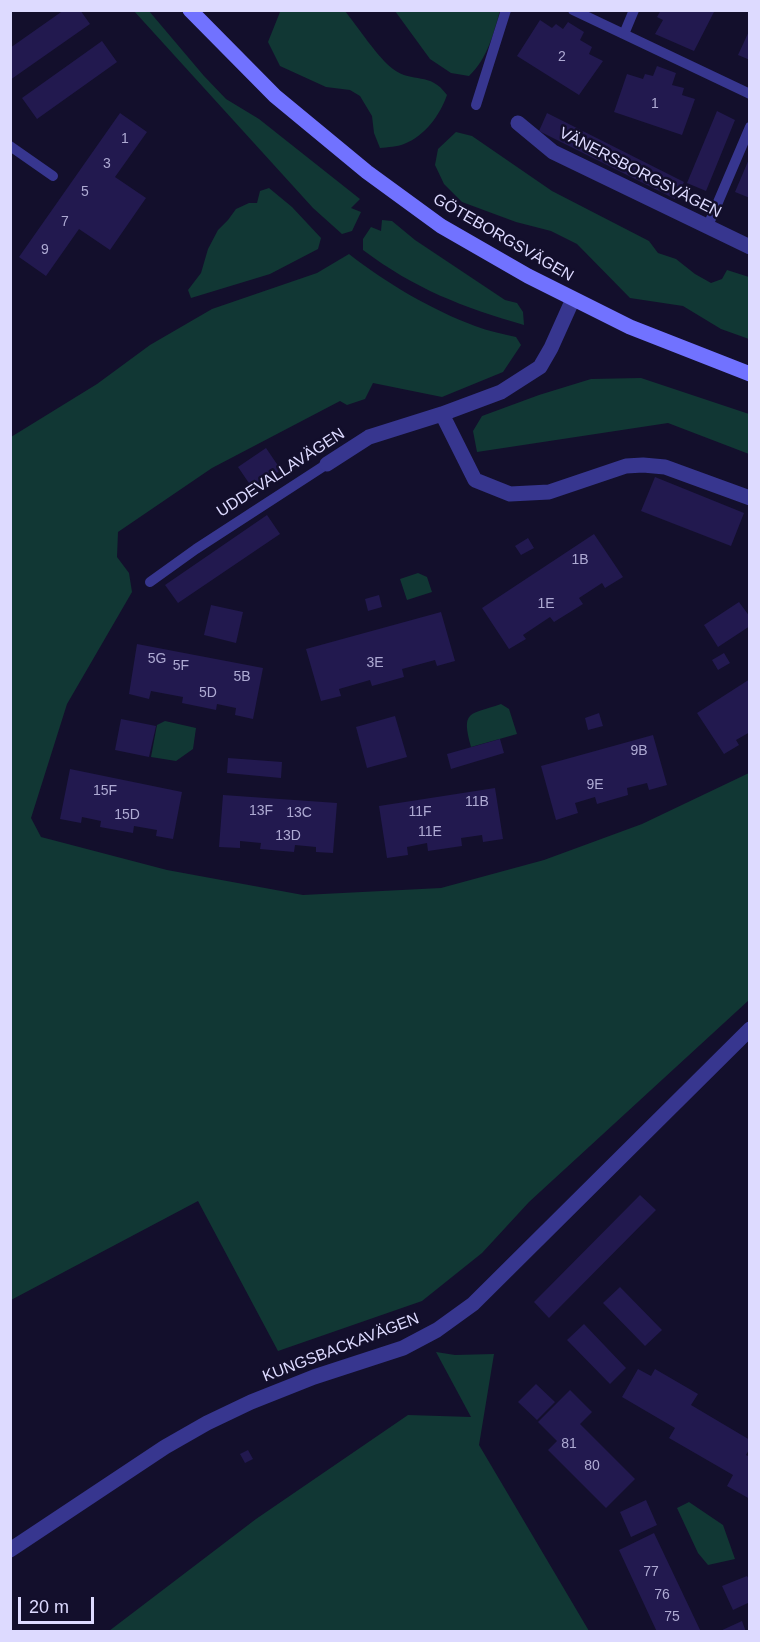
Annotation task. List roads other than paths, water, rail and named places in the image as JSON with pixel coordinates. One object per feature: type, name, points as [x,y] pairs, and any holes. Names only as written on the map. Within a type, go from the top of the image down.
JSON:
[{"type":"street","name":"GÖTEBORGSVÄGEN","points":[[190,10],[275,96],[367,172],[441,226],[528,276],[630,327],[750,374]]},
{"type":"street","name":"VÄNERSBORGSVÄGEN","points":[[518,123],[553,152],[750,247]]},
{"type":"street","name":"UDDEVALLAVÄGEN","points":[[327,464],[369,437],[501,392],[540,367],[573,299]]},
{"type":"street","points":[[442,414],[475,480],[510,494],[549,492],[626,466],[643,465],[665,467],[750,498]]},
{"type":"street","name":"KUNGSBACKAVÄGEN","points":[[10,1550],[165,1447],[207,1423],[304,1381],[403,1348],[437,1330],[473,1304],[694,1082],[750,1029]]},
{"type":"lane","points":[[476,105],[506,10]]},
{"type":"lane","points":[[573,10],[750,94]]},
{"type":"lane","points":[[624,34],[634,10]]},
{"type":"lane","points":[[707,228],[750,128]]},
{"type":"lane","points":[[10,146],[53,176]]},
{"type":"lane","name":"UDDEVALLAVÄGEN","points":[[150,582],[196,549],[327,464]]}]
